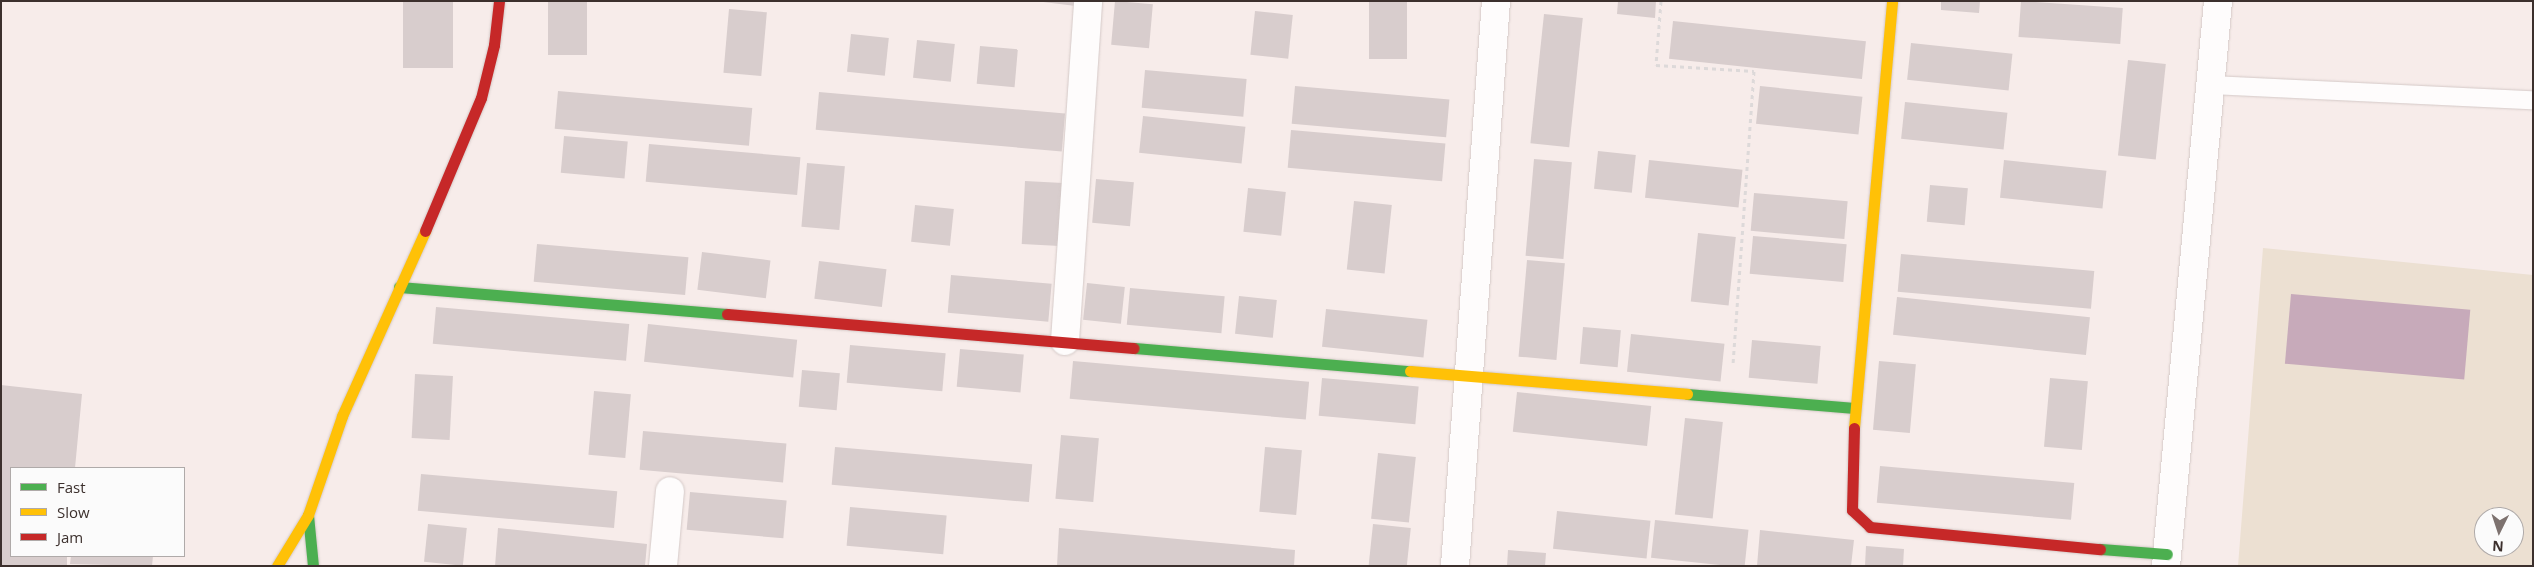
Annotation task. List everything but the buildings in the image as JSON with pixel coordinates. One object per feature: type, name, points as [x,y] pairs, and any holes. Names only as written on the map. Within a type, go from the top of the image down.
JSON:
[{"type":"main road","points":[[277,566],[308,515],[342,416],[398,287],[455,165],[482,98],[494,45],[499,1]]},
{"type":"main road","points":[[1892,1],[1854,408],[1852,510],[1870,527],[2166,560]]},
{"type":"main road","points":[[398,287],[1854,408]]},
{"type":"main road","points":[[308,515],[314,566]]},
{"type":"street","points":[[1065,341],[1088,1]]},
{"type":"street","points":[[1455,566],[1496,1]]},
{"type":"street","points":[[2166,560],[2218,1]]},
{"type":"street","points":[[662,566],[670,491]]},
{"type":"lane","points":[[2210,85],[2533,100]]},
{"type":"path","points":[[1661,1],[1656,65],[1754,71],[1731,398]]},
{"type":"shaded area","points":[[2263,248],[2533,275],[2533,566],[2238,566]]},
{"type":"shaded area","points":[[2291,294],[2470,310],[2464,379],[2285,364]]},
{"type":"traffic: fast","points":[[399,287],[727,314]]},
{"type":"traffic: fast","points":[[1134,348],[1410,371]]},
{"type":"traffic: fast","points":[[1687,394],[1854,408]]},
{"type":"traffic: fast","points":[[308,515],[313,566]]},
{"type":"traffic: fast","points":[[2100,549],[2167,554]]},
{"type":"traffic: slow","points":[[1854,428],[1892,1]]},
{"type":"traffic: slow","points":[[277,566],[308,515],[342,416],[425,231]]},
{"type":"traffic: slow","points":[[1410,371],[1687,394]]},
{"type":"traffic: jam","points":[[425,231],[481,98],[494,45],[499,1]]},
{"type":"traffic: jam","points":[[727,314],[1134,348]]},
{"type":"traffic: jam","points":[[1854,428],[1852,510],[1870,527],[2100,549]]}]
